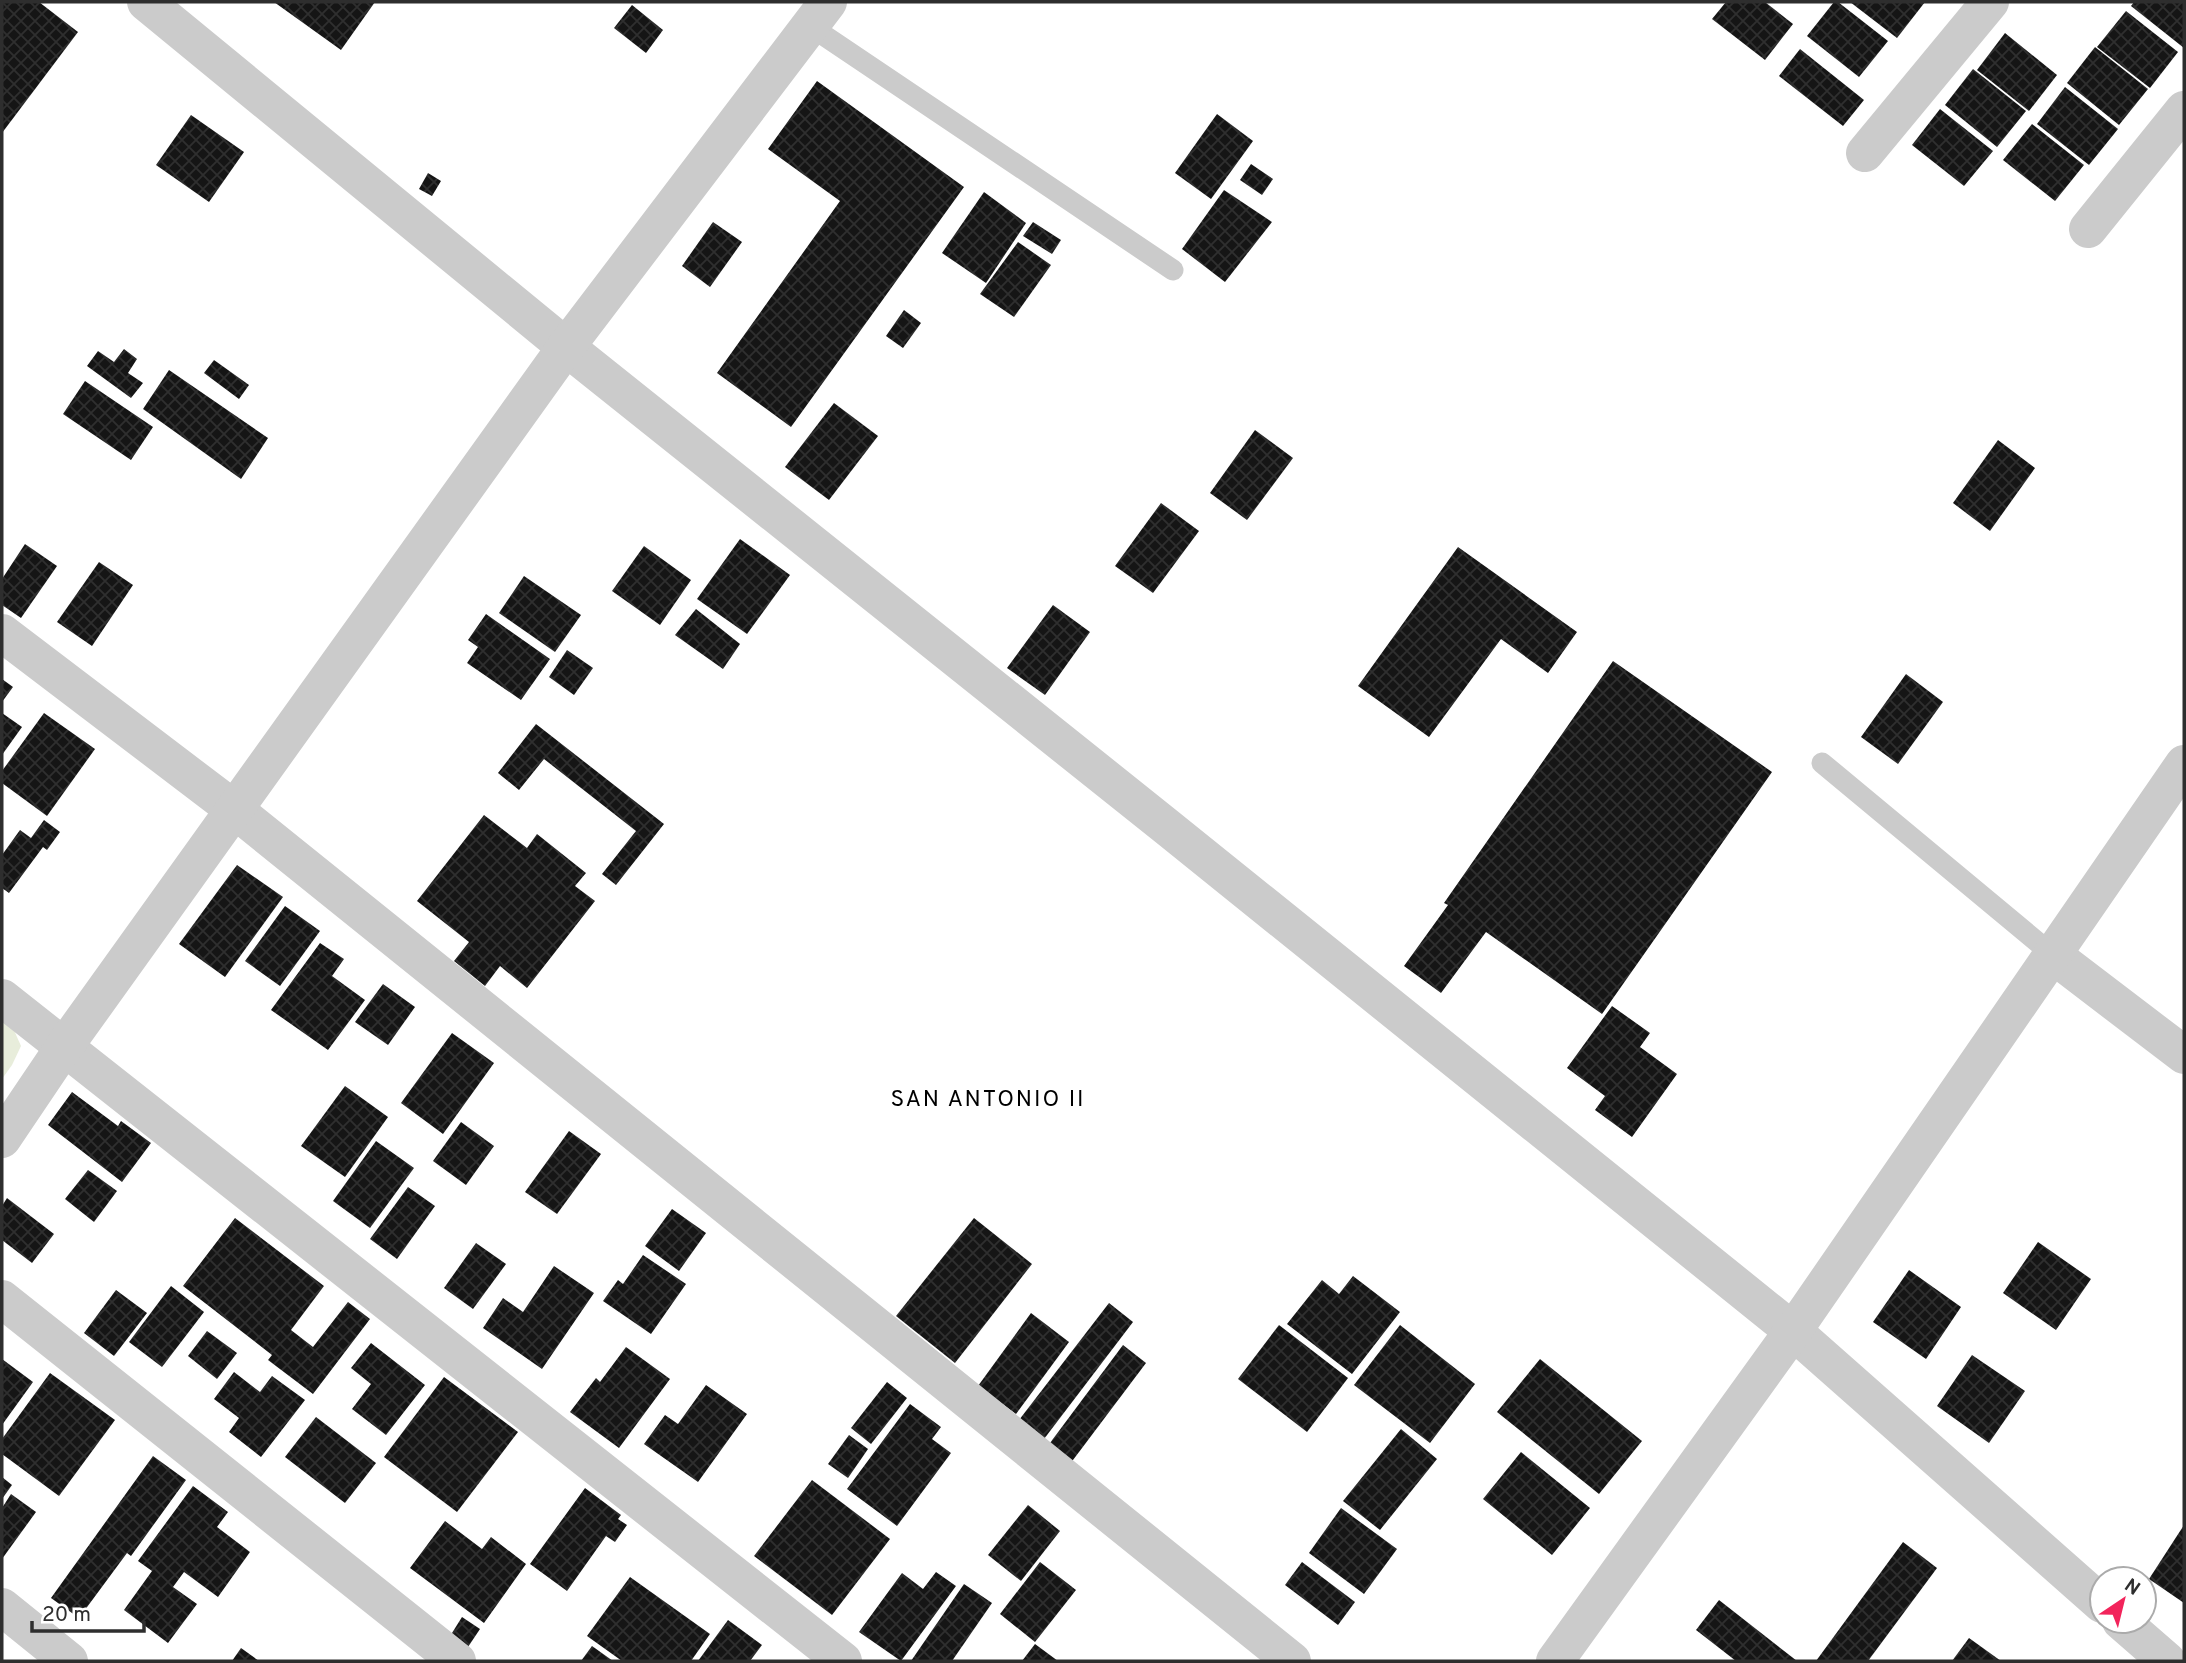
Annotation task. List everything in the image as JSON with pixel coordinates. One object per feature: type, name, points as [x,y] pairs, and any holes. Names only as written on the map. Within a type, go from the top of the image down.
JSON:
[{"type":"street","points":[[146,2],[566,347],[1178,835],[1793,1331],[2088,1592]]},
{"type":"street","points":[[1865,153],[1990,2]]},
{"type":"street","points":[[2,1139],[64,1047],[566,347],[819,14]]},
{"type":"street","points":[[2088,229],[2184,110]]},
{"type":"street","points":[[2,633],[235,810],[1292,1661]]},
{"type":"street","points":[[1555,1661],[1793,1331],[2184,765]]},
{"type":"street","points":[[2053,955],[2184,1055]]},
{"type":"street","points":[[2,998],[843,1661]]},
{"type":"street","points":[[2,1299],[457,1661]]},
{"type":"street","points":[[2,1607],[69,1661]]},
{"type":"street","points":[[2137,1635],[2167,1661]]},
{"type":"lane","points":[[819,14],[1173,270]]},
{"type":"lane","points":[[1822,763],[2053,955]]},
{"type":"green space","points":[[2,1019],[13,1028],[21,1046],[2,1079]]},
{"type":"building","points":[[2,2],[39,2],[78,32],[2,133]]},
{"type":"building","points":[[274,2],[375,2],[341,50]]},
{"type":"building","points":[[1726,2],[1765,2],[1793,24],[1765,60],[1712,19]]},
{"type":"building","points":[[1834,2],[1838,2],[1888,41],[1859,77],[1807,36]]},
{"type":"building","points":[[1850,2],[1925,2],[1897,38]]},
{"type":"building","points":[[2134,2],[2184,2],[2184,48],[2131,6]]},
{"type":"building","points":[[632,5],[663,30],[646,53],[614,28]]},
{"type":"building","points":[[2126,11],[2178,52],[2150,88],[2097,47]]},
{"type":"building","points":[[2005,33],[2057,75],[2029,111],[1977,70]]},
{"type":"building","points":[[2095,47],[2148,89],[2119,125],[2067,83]]},
{"type":"building","points":[[1800,49],[1864,100],[1843,126],[1779,76]]},
{"type":"building","points":[[1973,69],[2026,111],[1997,147],[1945,105]]},
{"type":"building","points":[[817,81],[964,187],[791,427],[717,373],[840,201],[768,149]]},
{"type":"building","points":[[2065,87],[2118,129],[2089,165],[2037,124]]},
{"type":"building","points":[[1940,109],[1993,151],[1964,186],[1912,145]]},
{"type":"building","points":[[1217,114],[1253,141],[1211,199],[1175,173]]},
{"type":"building","points":[[191,115],[244,152],[209,202],[156,165]]},
{"type":"building","points":[[2032,124],[2084,165],[2055,201],[2003,160]]},
{"type":"building","points":[[1251,164],[1273,179],[1262,195],[1240,180]]},
{"type":"building","points":[[428,173],[441,181],[432,196],[419,189]]},
{"type":"building","points":[[1224,190],[1272,222],[1225,282],[1182,249]]},
{"type":"building","points":[[984,192],[1026,223],[986,283],[942,253]]},
{"type":"building","points":[[713,222],[742,242],[710,287],[682,266]]},
{"type":"building","points":[[1033,222],[1061,240],[1052,254],[1023,236]]},
{"type":"building","points":[[1018,242],[1051,265],[1014,317],[980,294]]},
{"type":"building","points":[[904,310],[921,323],[903,348],[886,336]]},
{"type":"building","points":[[124,349],[137,359],[128,373],[143,383],[131,398],[87,366],[98,351],[114,362]]},
{"type":"building","points":[[214,360],[249,385],[239,399],[204,373]]},
{"type":"building","points":[[169,370],[268,438],[241,479],[143,409]]},
{"type":"building","points":[[85,381],[153,427],[131,460],[63,414]]},
{"type":"building","points":[[834,403],[878,436],[829,500],[785,467]]},
{"type":"building","points":[[1255,430],[1293,458],[1247,520],[1210,493]]},
{"type":"building","points":[[1998,440],[2035,468],[1990,531],[1953,503]]},
{"type":"building","points":[[1161,503],[1199,531],[1153,593],[1115,566]]},
{"type":"building","points":[[740,539],[790,575],[747,634],[697,599]]},
{"type":"building","points":[[25,544],[57,566],[21,618],[2,605],[2,579]]},
{"type":"building","points":[[644,546],[691,580],[660,625],[612,591]]},
{"type":"building","points":[[1458,547],[1577,632],[1548,673],[1501,639],[1429,737],[1358,686]]},
{"type":"building","points":[[99,562],[133,585],[92,646],[57,622]]},
{"type":"building","points":[[524,576],[581,615],[555,652],[499,613]]},
{"type":"building","points":[[1053,605],[1090,632],[1045,695],[1007,668]]},
{"type":"building","points":[[696,609],[740,644],[723,669],[675,635]]},
{"type":"building","points":[[486,614],[550,659],[521,700],[467,663],[478,647],[468,640]]},
{"type":"building","points":[[567,650],[593,668],[574,695],[549,677]]},
{"type":"building","points":[[1613,661],[1772,772],[1602,1014],[1486,932],[1441,993],[1404,966],[1448,905],[1444,903]]},
{"type":"building","points":[[1906,674],[1943,702],[1898,764],[1861,737]]},
{"type":"building","points":[[2,679],[13,687],[2,702]]},
{"type":"building","points":[[2,713],[22,727],[2,755]]},
{"type":"building","points":[[44,713],[95,749],[47,816],[2,783],[2,771]]},
{"type":"building","points":[[536,724],[664,824],[616,885],[602,874],[636,831],[544,759],[519,790],[498,773]]},
{"type":"building","points":[[484,815],[527,848],[537,834],[586,873],[575,886],[595,901],[527,988],[500,966],[485,986],[454,961],[469,942],[417,901]]},
{"type":"building","points":[[44,820],[60,832],[47,850],[43,847],[9,893],[2,888],[2,855],[20,830],[31,838]]},
{"type":"building","points":[[237,865],[283,897],[225,977],[179,944]]},
{"type":"building","points":[[285,906],[320,931],[280,986],[245,961]]},
{"type":"building","points":[[320,943],[344,959],[332,976],[365,1000],[328,1050],[271,1010]]},
{"type":"building","points":[[383,984],[415,1007],[388,1045],[355,1022]]},
{"type":"building","points":[[1612,1006],[1650,1033],[1640,1047],[1677,1074],[1632,1137],[1595,1110],[1605,1096],[1567,1068]]},
{"type":"building","points":[[452,1033],[494,1063],[443,1134],[401,1103]]},
{"type":"building","points":[[345,1086],[388,1117],[345,1177],[301,1146]]},
{"type":"building","points":[[72,1092],[118,1126],[121,1121],[151,1143],[122,1182],[48,1125]]},
{"type":"building","points":[[461,1122],[494,1146],[466,1185],[433,1161]]},
{"type":"building","points":[[569,1131],[601,1154],[557,1214],[525,1192]]},
{"type":"building","points":[[376,1141],[414,1168],[370,1228],[333,1201]]},
{"type":"building","points":[[88,1170],[117,1191],[94,1222],[65,1199]]},
{"type":"building","points":[[408,1187],[435,1206],[397,1259],[370,1239]]},
{"type":"building","points":[[7,1198],[54,1234],[32,1263],[2,1240],[2,1206]]},
{"type":"building","points":[[672,1209],[706,1233],[679,1271],[645,1246]]},
{"type":"building","points":[[235,1218],[324,1286],[291,1330],[313,1347],[348,1302],[370,1319],[313,1394],[268,1360],[272,1355],[183,1286]]},
{"type":"building","points":[[974,1218],[1032,1264],[955,1363],[896,1316]]},
{"type":"building","points":[[2038,1242],[2091,1279],[2056,1330],[2003,1293]]},
{"type":"building","points":[[476,1243],[506,1264],[473,1309],[444,1288]]},
{"type":"building","points":[[643,1255],[686,1284],[651,1334],[603,1301],[618,1280],[623,1284]]},
{"type":"building","points":[[554,1266],[594,1293],[542,1369],[483,1328],[503,1298],[523,1312]]},
{"type":"building","points":[[1909,1270],[1961,1307],[1926,1359],[1873,1322]]},
{"type":"building","points":[[1353,1276],[1400,1312],[1352,1374],[1287,1324],[1322,1280],[1339,1294]]},
{"type":"building","points":[[171,1286],[204,1312],[162,1367],[129,1342]]},
{"type":"building","points":[[116,1290],[147,1313],[114,1356],[84,1333]]},
{"type":"building","points":[[1109,1303],[1133,1322],[1044,1439],[1019,1420]]},
{"type":"building","points":[[1031,1313],[1069,1342],[1016,1414],[978,1386]]},
{"type":"building","points":[[1279,1325],[1348,1378],[1307,1432],[1238,1379]]},
{"type":"building","points":[[1400,1325],[1475,1384],[1430,1443],[1354,1385]]},
{"type":"building","points":[[207,1331],[237,1353],[217,1379],[188,1356]]},
{"type":"building","points":[[371,1343],[425,1385],[386,1435],[352,1409],[371,1384],[351,1368]]},
{"type":"building","points":[[1123,1345],[1146,1363],[1070,1464],[1047,1447]]},
{"type":"building","points":[[626,1347],[670,1379],[619,1448],[570,1412],[596,1378],[600,1382]]},
{"type":"building","points":[[1972,1355],[2025,1391],[1989,1443],[1937,1406]]},
{"type":"building","points":[[2,1359],[33,1382],[2,1425]]},
{"type":"building","points":[[1540,1359],[1642,1441],[1599,1494],[1497,1412]]},
{"type":"building","points":[[234,1372],[260,1392],[272,1376],[305,1400],[261,1457],[229,1432],[239,1418],[214,1399]]},
{"type":"building","points":[[50,1373],[115,1420],[59,1496],[2,1454],[2,1439]]},
{"type":"building","points":[[444,1377],[518,1432],[457,1512],[384,1457]]},
{"type":"building","points":[[887,1382],[907,1398],[871,1444],[851,1428]]},
{"type":"building","points":[[706,1385],[747,1414],[698,1482],[644,1444],[665,1415],[678,1424]]},
{"type":"building","points":[[910,1404],[941,1427],[932,1439],[951,1453],[897,1526],[847,1489]]},
{"type":"building","points":[[316,1417],[376,1463],[345,1503],[285,1457]]},
{"type":"building","points":[[1401,1429],[1437,1459],[1380,1530],[1343,1501]]},
{"type":"building","points":[[849,1435],[868,1449],[848,1478],[828,1464]]},
{"type":"building","points":[[1521,1452],[1590,1508],[1552,1555],[1483,1499]]},
{"type":"building","points":[[153,1456],[186,1480],[131,1556],[127,1553],[79,1618],[51,1598]]},
{"type":"building","points":[[2,1477],[12,1485],[2,1499]]},
{"type":"building","points":[[812,1480],[890,1539],[832,1615],[754,1556]]},
{"type":"building","points":[[193,1486],[228,1512],[217,1527],[250,1552],[218,1597],[184,1572],[173,1587],[197,1604],[168,1643],[124,1610],[152,1571],[138,1561]]},
{"type":"building","points":[[585,1488],[621,1515],[618,1519],[627,1525],[615,1542],[606,1536],[567,1591],[530,1564]]},
{"type":"building","points":[[11,1494],[36,1512],[2,1559],[2,1508]]},
{"type":"building","points":[[1028,1505],[1060,1531],[1021,1581],[988,1555]]},
{"type":"building","points":[[1341,1508],[1397,1549],[1364,1594],[1309,1553]]},
{"type":"building","points":[[445,1521],[482,1549],[491,1537],[526,1564],[484,1623],[410,1568]]},
{"type":"building","points":[[2184,1525],[2184,1603],[2158,1585],[2158,1565]]},
{"type":"building","points":[[1903,1542],[1937,1568],[1868,1661],[1816,1661]]},
{"type":"building","points":[[1040,1562],[1076,1590],[1035,1642],[1000,1614]]},
{"type":"building","points":[[1302,1562],[1355,1602],[1338,1625],[1285,1585]]},
{"type":"building","points":[[936,1572],[956,1586],[901,1661],[859,1632],[902,1573],[923,1589]]},
{"type":"building","points":[[630,1577],[710,1634],[691,1661],[622,1661],[587,1636]]},
{"type":"building","points":[[964,1584],[992,1603],[952,1661],[911,1661]]},
{"type":"building","points":[[1719,1600],[1797,1661],[1736,1661],[1696,1630]]},
{"type":"building","points":[[462,1617],[480,1629],[464,1653],[447,1641]]},
{"type":"building","points":[[728,1620],[762,1645],[750,1661],[698,1661]]},
{"type":"building","points":[[1969,1638],[2001,1661],[1952,1661]]},
{"type":"building","points":[[1035,1644],[1058,1661],[1022,1661]]},
{"type":"building","points":[[592,1646],[613,1661],[581,1661]]},
{"type":"building","points":[[241,1648],[259,1661],[232,1661]]},
{"type":"district","name":"SAN ANTONIO II","points":[[988,1100]]}]
